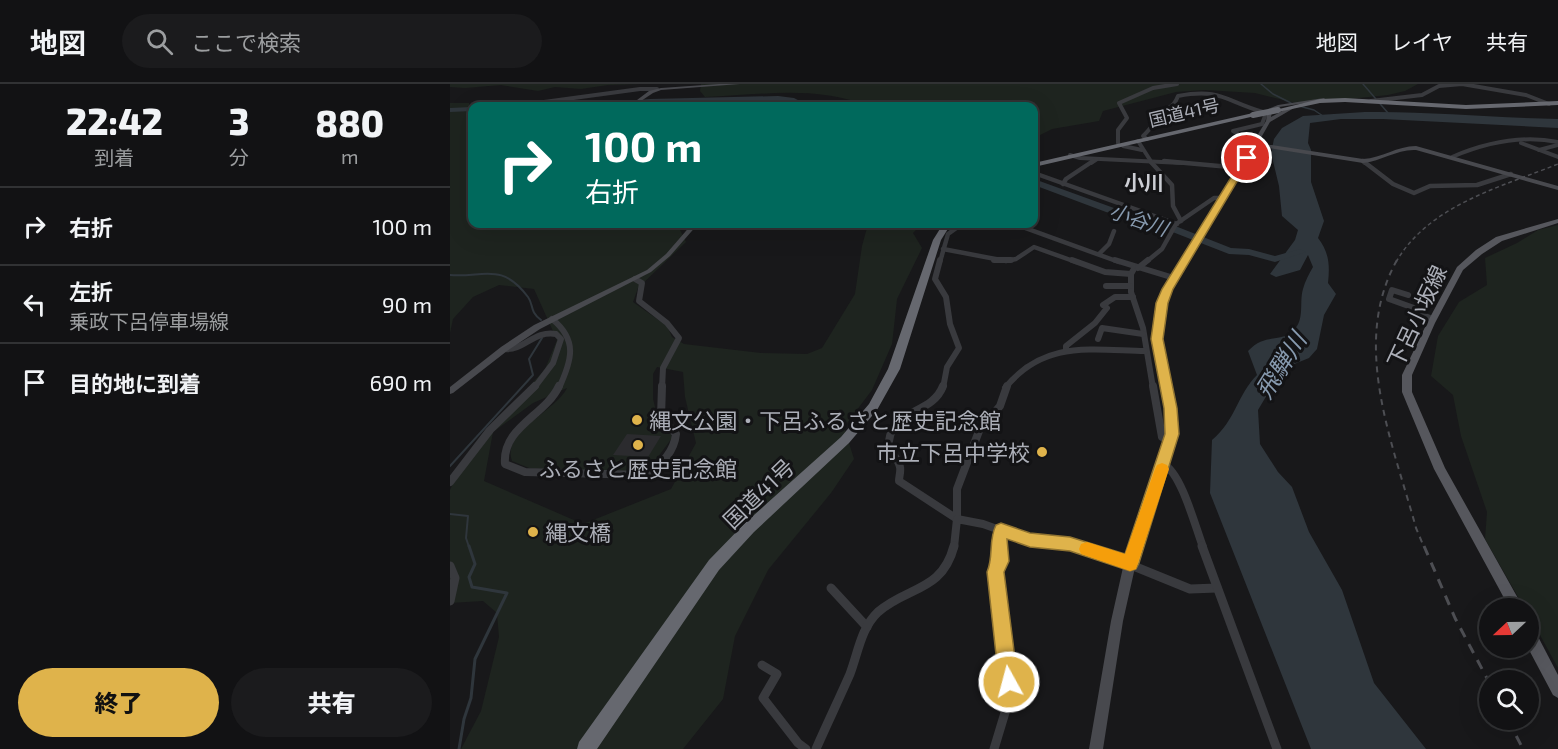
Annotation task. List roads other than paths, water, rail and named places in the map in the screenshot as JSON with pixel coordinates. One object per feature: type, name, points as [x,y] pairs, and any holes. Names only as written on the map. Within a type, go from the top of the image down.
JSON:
[{"type":"highway","name":"国道41号","points":[[1038,166],[1070,155],[1253,115],[1297,106],[1345,100],[1474,107],[1558,103]]},
{"type":"highway","name":"国道41号","points":[[586,749],[714,565],[749,528],[844,440],[873,407],[894,369],[937,240],[944,228]]},
{"type":"main road","points":[[641,102],[647,94],[657,89],[738,84]]},
{"type":"main road","points":[[1096,749],[1130,563],[1171,443],[1173,423],[1157,329],[1162,303],[1194,244],[1242,168],[1268,121],[1270,110],[1278,106],[1322,100],[1345,100]]},
{"type":"main road","points":[[1268,121],[1279,113],[1297,106]]},
{"type":"main road","points":[[1255,144],[1363,161],[1374,160],[1398,149],[1409,147],[1558,188]]},
{"type":"main road","name":"下呂小坂線","points":[[1510,598],[1440,469],[1407,392],[1407,375],[1460,269],[1479,252],[1512,233],[1558,220]]},
{"type":"main road","points":[[450,391],[504,349],[552,319],[635,279],[668,255],[692,228]]},
{"type":"main road","points":[[1539,653],[1558,690]]},
{"type":"street","points":[[1118,143],[1118,130],[1127,118],[1119,103],[1153,88],[1177,84]]},
{"type":"street","points":[[1371,101],[1422,95],[1439,86],[1462,84],[1519,94],[1549,104]]},
{"type":"street","points":[[544,102],[640,89],[657,89]]},
{"type":"street","points":[[1147,139],[1143,136],[1155,125],[1161,114],[1175,105],[1178,96],[1208,92],[1224,95],[1236,104],[1263,112],[1265,116],[1262,124],[1233,131],[1255,144]]},
{"type":"street","points":[[1452,157],[1471,148],[1511,140],[1558,157]]},
{"type":"street","points":[[1518,142],[1552,140],[1558,143]]},
{"type":"street","points":[[1137,141],[1142,144],[1142,150],[1148,161],[1170,181],[1173,188],[1172,206],[1178,223]]},
{"type":"street","points":[[1539,150],[1558,143]]},
{"type":"street","points":[[1123,146],[1142,150]]},
{"type":"street","points":[[1070,155],[1242,168]]},
{"type":"street","points":[[1063,184],[1066,179],[1097,158]]},
{"type":"street","points":[[1363,161],[1393,184],[1414,193],[1430,186],[1476,185],[1511,174]]},
{"type":"street","points":[[1038,169],[1063,184],[1140,208],[1178,223]]},
{"type":"street","points":[[1171,443],[1162,437],[1143,334],[1132,297],[1131,274],[1162,249],[1178,223],[1214,198],[1223,198]]},
{"type":"street","points":[[956,228],[948,234],[935,279],[946,297],[950,324],[959,348],[947,367],[943,388],[937,399],[894,424],[888,439],[891,453],[900,467],[899,481],[957,519],[1030,540],[1070,544],[1130,563],[1190,589],[1217,588]]},
{"type":"street","points":[[1025,228],[1137,268],[1174,278]]},
{"type":"street","points":[[1099,254],[1109,244],[1114,231]]},
{"type":"street","points":[[942,249],[961,250],[981,258],[1008,261],[1034,247],[1105,272],[1131,274]]},
{"type":"street","points":[[552,319],[562,326],[570,339],[569,357],[561,385],[548,405],[510,437],[503,455],[505,464],[525,472],[645,475],[658,466],[676,440],[673,430],[661,417],[660,391],[663,368],[679,338],[667,322],[639,301],[642,283],[635,279]]},
{"type":"street","points":[[1106,286],[1130,286]]},
{"type":"street","points":[[1408,295],[1392,290],[1389,299],[1414,308],[1414,312],[1433,319]]},
{"type":"street","points":[[1066,350],[1066,346],[1079,333],[1105,315],[1105,307],[1115,297],[1132,297]]},
{"type":"street","points":[[1098,339],[1102,328],[1143,334]]},
{"type":"street","points":[[450,482],[489,431],[530,393],[558,355],[561,339],[556,334],[544,333],[530,338],[514,350],[504,349]]},
{"type":"street","points":[[816,749],[867,627],[879,611],[919,591],[945,572],[956,545],[957,489],[979,431],[985,421],[1000,406],[1005,388],[1020,371],[1033,362],[1066,350],[1145,351]]},
{"type":"street","points":[[1164,465],[1169,467],[1178,480],[1277,749]]},
{"type":"street","points":[[994,749],[1007,706],[1009,682],[995,572],[1000,561],[1001,530]]},
{"type":"street","points":[[450,566],[454,571],[455,585],[450,601]]},
{"type":"street","points":[[831,588],[867,627]]},
{"type":"street","points":[[762,665],[777,674],[763,698],[798,743],[806,749]]},
{"type":"water","name":"飛騨川","points":[[1365,112],[1558,119],[1558,128],[1383,119],[1341,119],[1310,123],[1308,143],[1311,150],[1311,182],[1324,221],[1318,238],[1328,259],[1328,283],[1336,294],[1324,315],[1317,349],[1309,358],[1287,367],[1274,383],[1258,410],[1260,444],[1278,472],[1292,487],[1309,532],[1342,590],[1374,683],[1426,749],[1311,749],[1210,493],[1212,440],[1232,416],[1245,391],[1257,375],[1248,351],[1261,342],[1283,337],[1294,330],[1299,321],[1304,286],[1313,267],[1308,255],[1300,270],[1276,277],[1270,274],[1295,240],[1298,230],[1282,216],[1279,186],[1271,153],[1274,139],[1282,128],[1303,116]]},
{"type":"waterway","points":[[1261,84],[1273,94],[1291,103]]},
{"type":"waterway","points":[[1363,84],[1388,113]]},
{"type":"waterway","name":"小谷川","points":[[638,102],[778,98],[796,102]]},
{"type":"waterway","points":[[1299,106],[1314,110],[1323,116]]},
{"type":"waterway","name":"小谷川","points":[[450,110],[468,109]]},
{"type":"waterway","name":"小谷川","points":[[1038,183],[1110,210],[1156,222],[1229,251],[1249,252],[1275,259],[1300,252]]},
{"type":"waterway","points":[[450,275],[491,274],[509,279],[528,297],[533,311],[541,320]]},
{"type":"waterway","points":[[450,466],[533,375],[529,359],[542,338]]},
{"type":"waterway","points":[[450,514],[468,516],[466,538],[469,547]]},
{"type":"waterway","points":[[459,749],[464,719],[471,698],[475,659],[507,593],[472,587],[469,577],[475,564],[469,546]]},
{"type":"railway","points":[[1396,262],[1410,242],[1447,212],[1490,190],[1558,164]]},
{"type":"railway","points":[[1396,262],[1383,292],[1377,325],[1376,359],[1387,428],[1416,528],[1424,547]]},
{"type":"railway","points":[[1424,546],[1455,618],[1483,670]]},
{"type":"railway","points":[[1513,730],[1523,749]]},
{"type":"place","name":"縄文公園・下呂ふるさと歴史記念館","points":[[637,420]]},
{"type":"place","name":"ふるさと歴史記念館","points":[[638,445]]},
{"type":"place","name":"市立下呂中学校","points":[[1042,452]]},
{"type":"place","name":"縄文橋","points":[[533,532]]},
{"type":"district","name":"小川","points":[[1144,182]]}]
